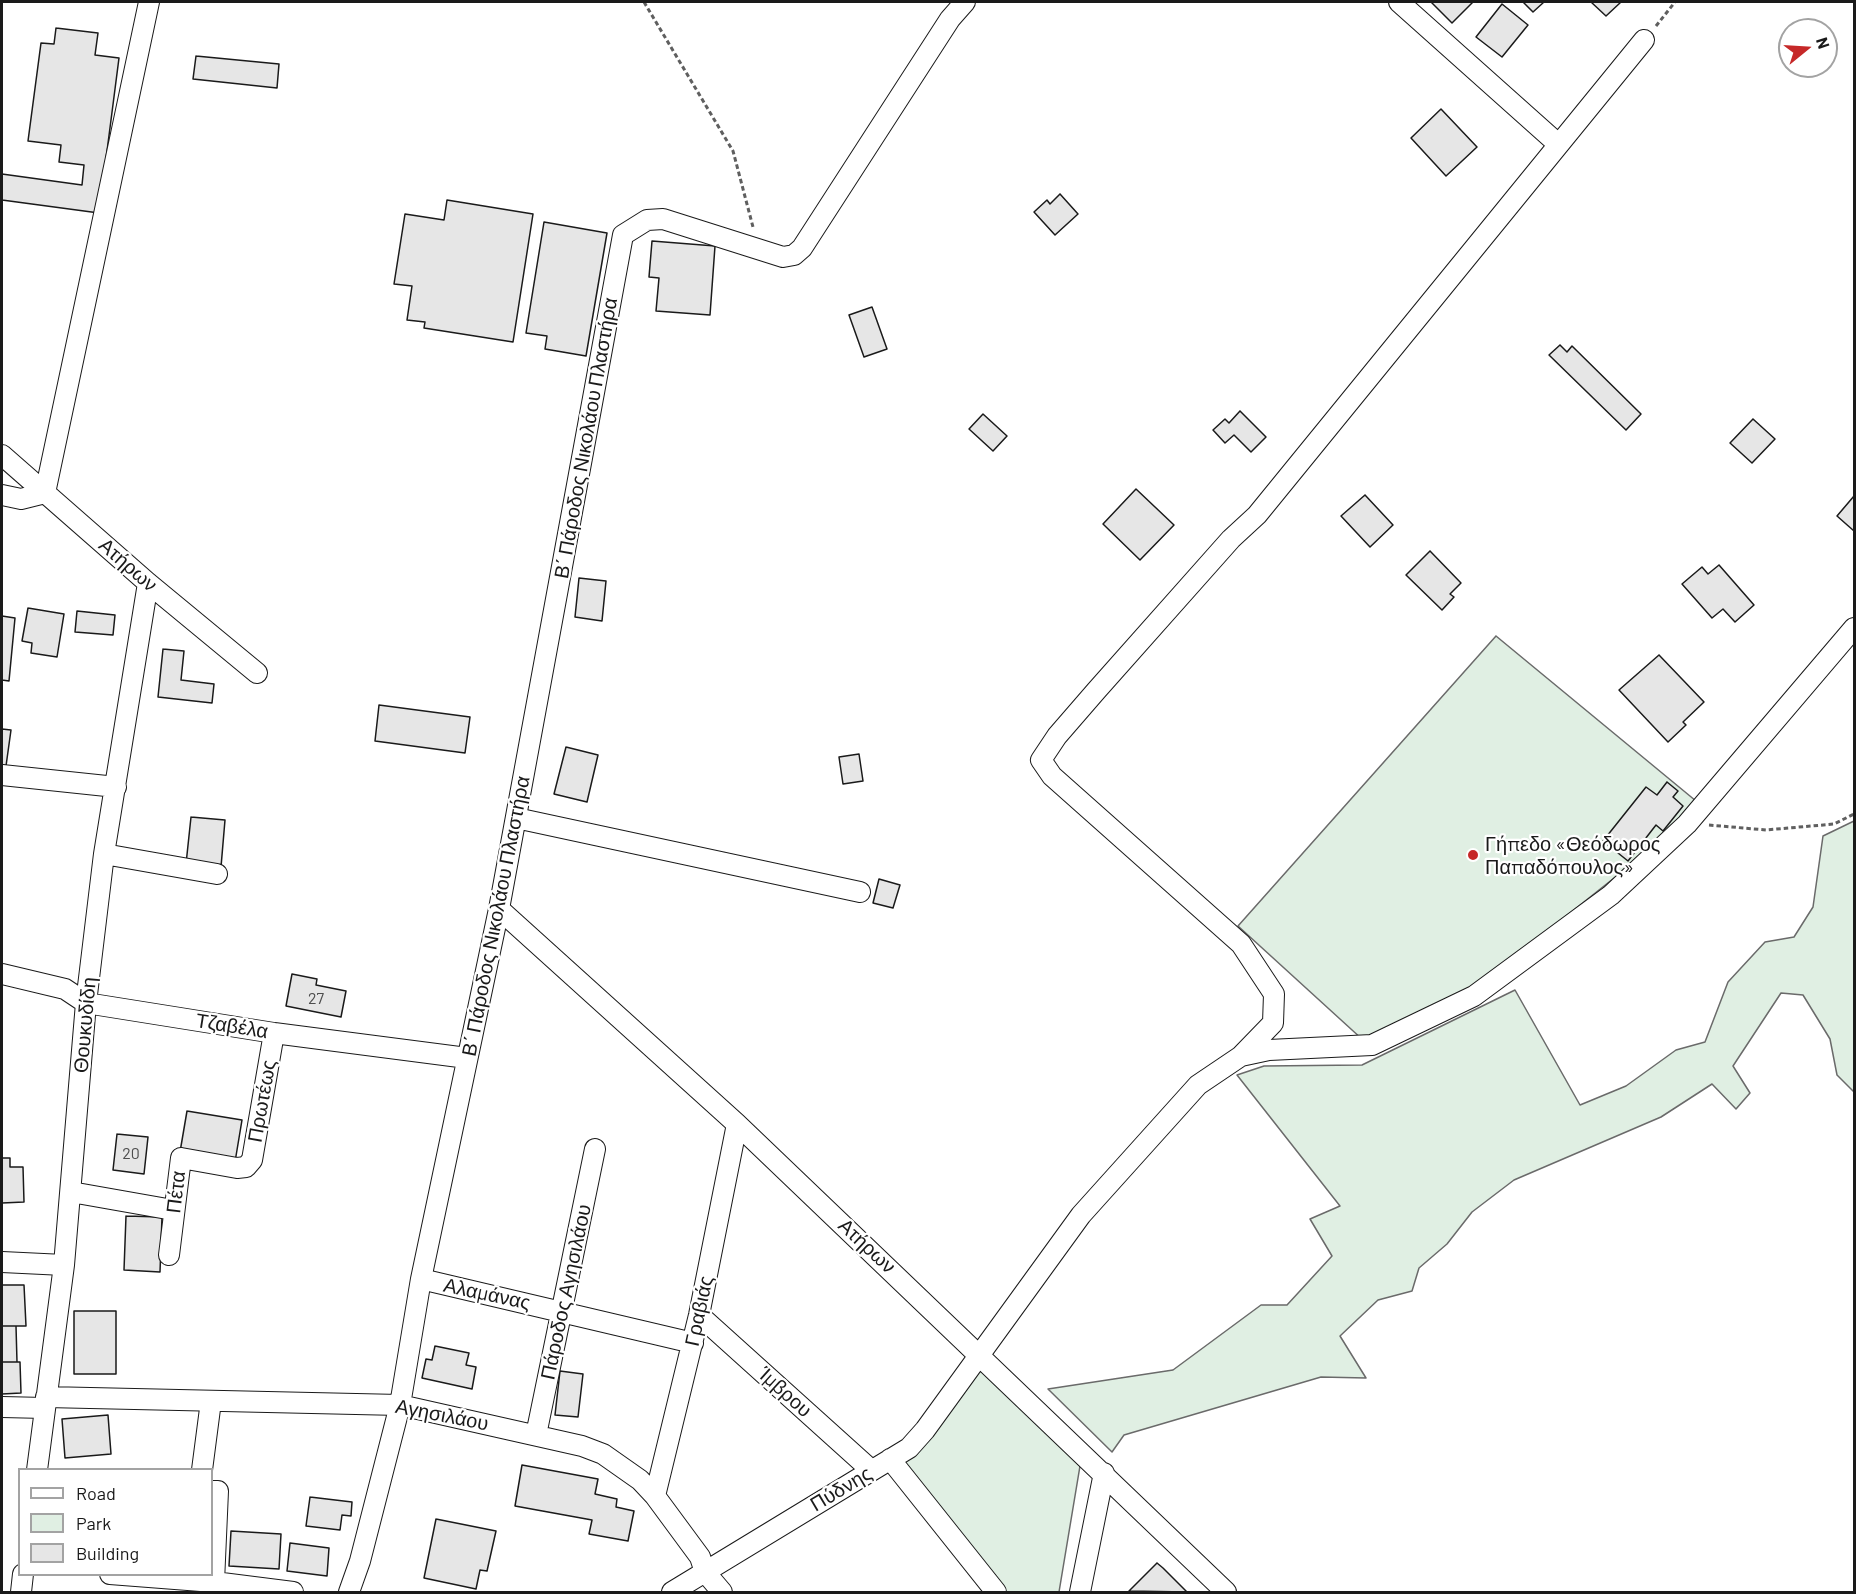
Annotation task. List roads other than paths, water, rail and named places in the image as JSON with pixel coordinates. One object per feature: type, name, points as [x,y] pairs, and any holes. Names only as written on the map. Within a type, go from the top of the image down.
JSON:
[{"type":"street","points":[[2,495],[21,499],[45,493],[149,2]]},
{"type":"street","name":"Β΄ Πάροδος Νικολάου Πλαστήρα","points":[[348,1593],[360,1561],[400,1405],[421,1279],[499,909],[623,235],[646,220],[663,219],[783,257],[794,255],[802,248],[950,19],[965,2]]},
{"type":"street","points":[[1399,2],[1558,144]]},
{"type":"street","points":[[1241,1056],[1273,1023],[1274,994],[1241,944],[1052,776],[1041,760],[1065,727],[1231,539],[1257,515],[1644,40]]},
{"type":"street","name":"Ατήρων","points":[[2,455],[148,583],[257,673]]},
{"type":"street","name":"Θουκυδίδη","points":[[37,1468],[64,1265],[86,1003],[104,854],[148,583]]},
{"type":"street","points":[[1241,1056],[1269,1050],[1372,1045],[1474,996],[1611,895],[1687,824],[1854,628]]},
{"type":"street","points":[[2,775],[116,787]]},
{"type":"street","points":[[516,818],[860,892]]},
{"type":"street","points":[[104,854],[218,874]]},
{"type":"street","name":"Ατήρων","points":[[499,909],[737,1124],[980,1353],[1226,1593]]},
{"type":"street","name":"Τζαβέλα","points":[[2,974],[65,989],[86,1003],[274,1033],[467,1058]]},
{"type":"street","name":"Πρωτέως","points":[[246,1167],[252,1160],[274,1033]]},
{"type":"street","name":"Πύδνης","points":[[672,1593],[909,1448],[925,1430],[1081,1215],[1198,1084],[1241,1056]]},
{"type":"street","name":"Γραβιάς","points":[[655,1496],[693,1343],[737,1124]]},
{"type":"street","name":"Πάροδος Αγησιλάου","points":[[536,1435],[595,1149]]},
{"type":"street","name":"Πέτα","points":[[169,1255],[181,1158],[246,1167]]},
{"type":"street","points":[[71,1192],[173,1210]]},
{"type":"street","points":[[2,1262],[64,1265]]},
{"type":"street","name":"Αλαμάνας","points":[[421,1279],[563,1310],[693,1343]]},
{"type":"street","name":"Ίμβρου","points":[[699,1315],[871,1470]]},
{"type":"street","points":[[202,1468],[211,1401]]},
{"type":"street","name":"Αγησιλάου","points":[[2,1407],[46,1402],[211,1401],[400,1405],[582,1446],[603,1454],[623,1467],[655,1496],[700,1557],[705,1572],[722,1593]]},
{"type":"street","points":[[890,1459],[996,1593]]},
{"type":"street","points":[[1080,1593],[1104,1473]]},
{"type":"street","points":[[213,1491],[218,1491],[214,1582]]},
{"type":"street","points":[[21,1593],[23,1576]]},
{"type":"street","points":[[135,1576],[214,1582],[293,1593]]},
{"type":"place","name":"Γήπεδο «Θεόδωρος Παπαδόπουλος»","points":[[1473,855]]}]
